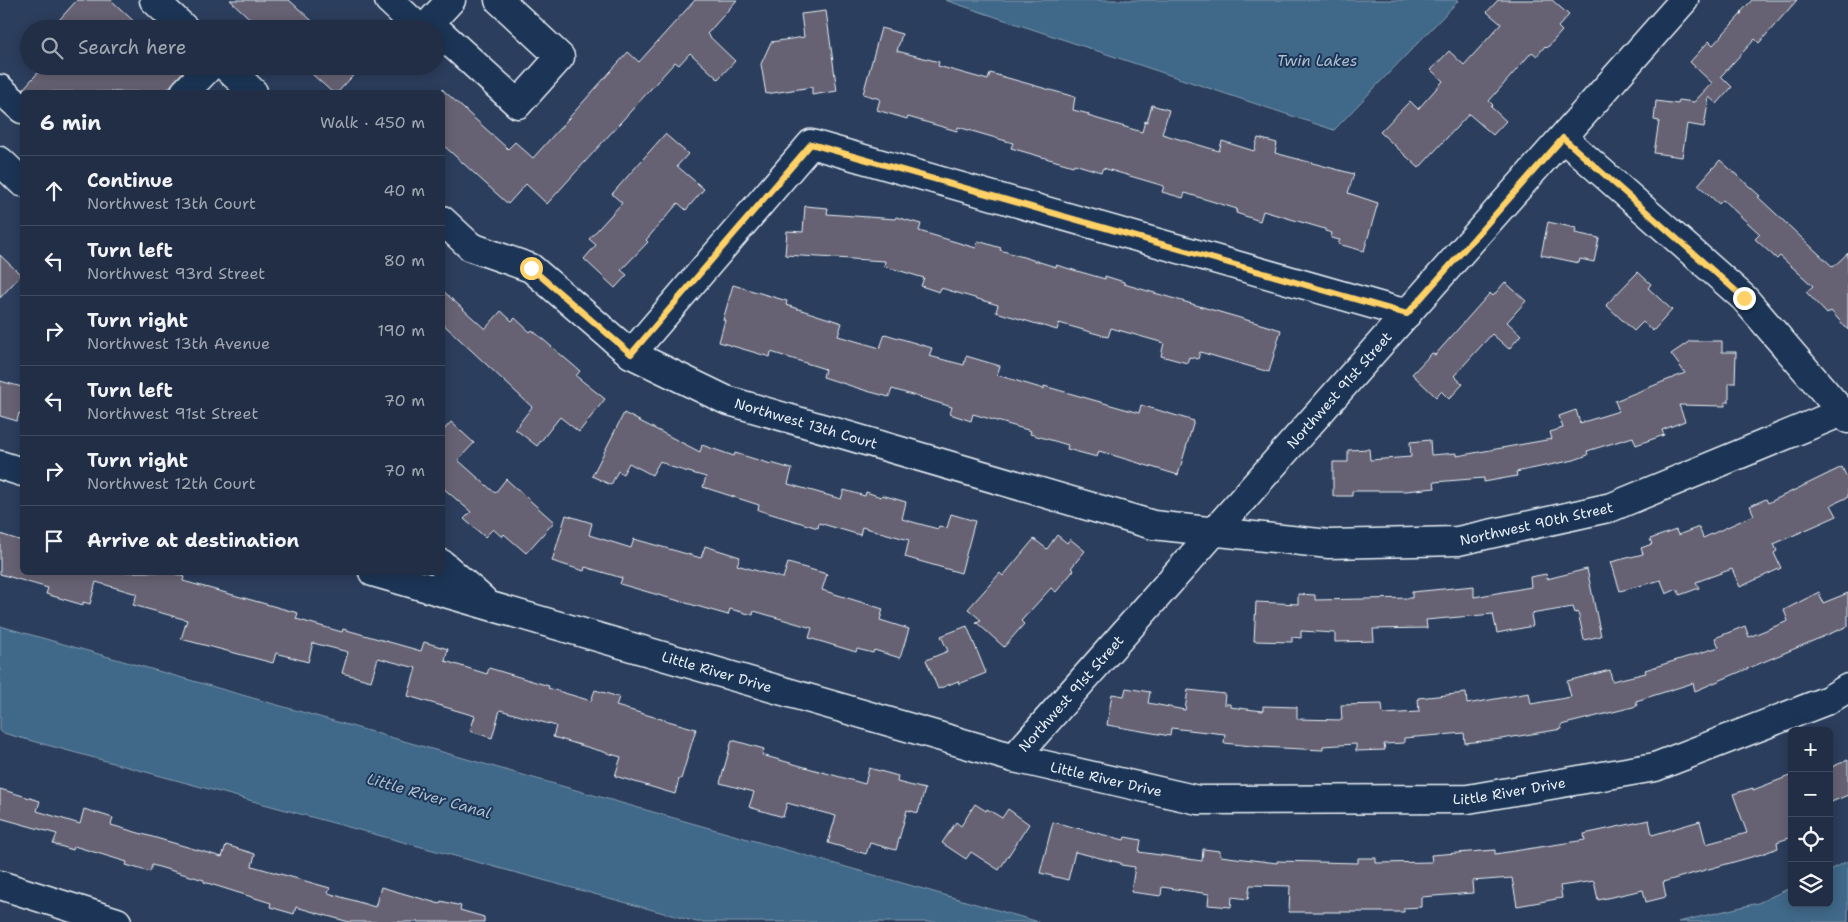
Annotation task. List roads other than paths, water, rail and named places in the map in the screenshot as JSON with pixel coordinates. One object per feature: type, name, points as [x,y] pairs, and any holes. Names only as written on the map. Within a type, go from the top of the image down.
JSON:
[{"type":"street","points":[[154,0],[175,20]]},
{"type":"street","points":[[389,0],[418,20]]},
{"type":"street","points":[[435,20],[451,0]]},
{"type":"street","points":[[445,42],[518,104],[560,57],[499,0]]},
{"type":"street","name":"Northwest 91st Street","points":[[1014,758],[1684,0]]},
{"type":"street","points":[[187,90],[201,75]]},
{"type":"street","points":[[235,75],[251,90]]},
{"type":"street","points":[[0,89],[20,107]]},
{"type":"street","points":[[1563,138],[1744,298],[1845,416]]},
{"type":"street","points":[[631,354],[811,144],[1407,314]]},
{"type":"street","name":"Northwest 13th Court","points":[[445,223],[471,247],[531,268],[631,354],[726,400],[1153,525],[1214,532]]},
{"type":"street","name":"Northwest 90th Street","points":[[1214,532],[1329,544],[1458,542],[1612,507],[1845,416]]},
{"type":"street","points":[[0,465],[20,471]]},
{"type":"street","points":[[445,567],[488,605]]},
{"type":"street","name":"Little River Drive","points":[[383,575],[1014,758],[1198,800],[1468,799],[1655,767],[1828,700],[1848,688]]},
{"type":"street","points":[[0,885],[117,922]]},
{"type":"water","name":"Twin Lakes","points":[[945,0],[1459,0],[1334,130]]},
{"type":"water","name":"Little River Canal","points":[[0,626],[1039,922],[697,922],[14,736],[0,732]]},
{"type":"water","points":[[1848,861],[1848,922],[1678,922],[1758,903],[1788,889],[1788,907],[1833,907],[1833,868]]}]
